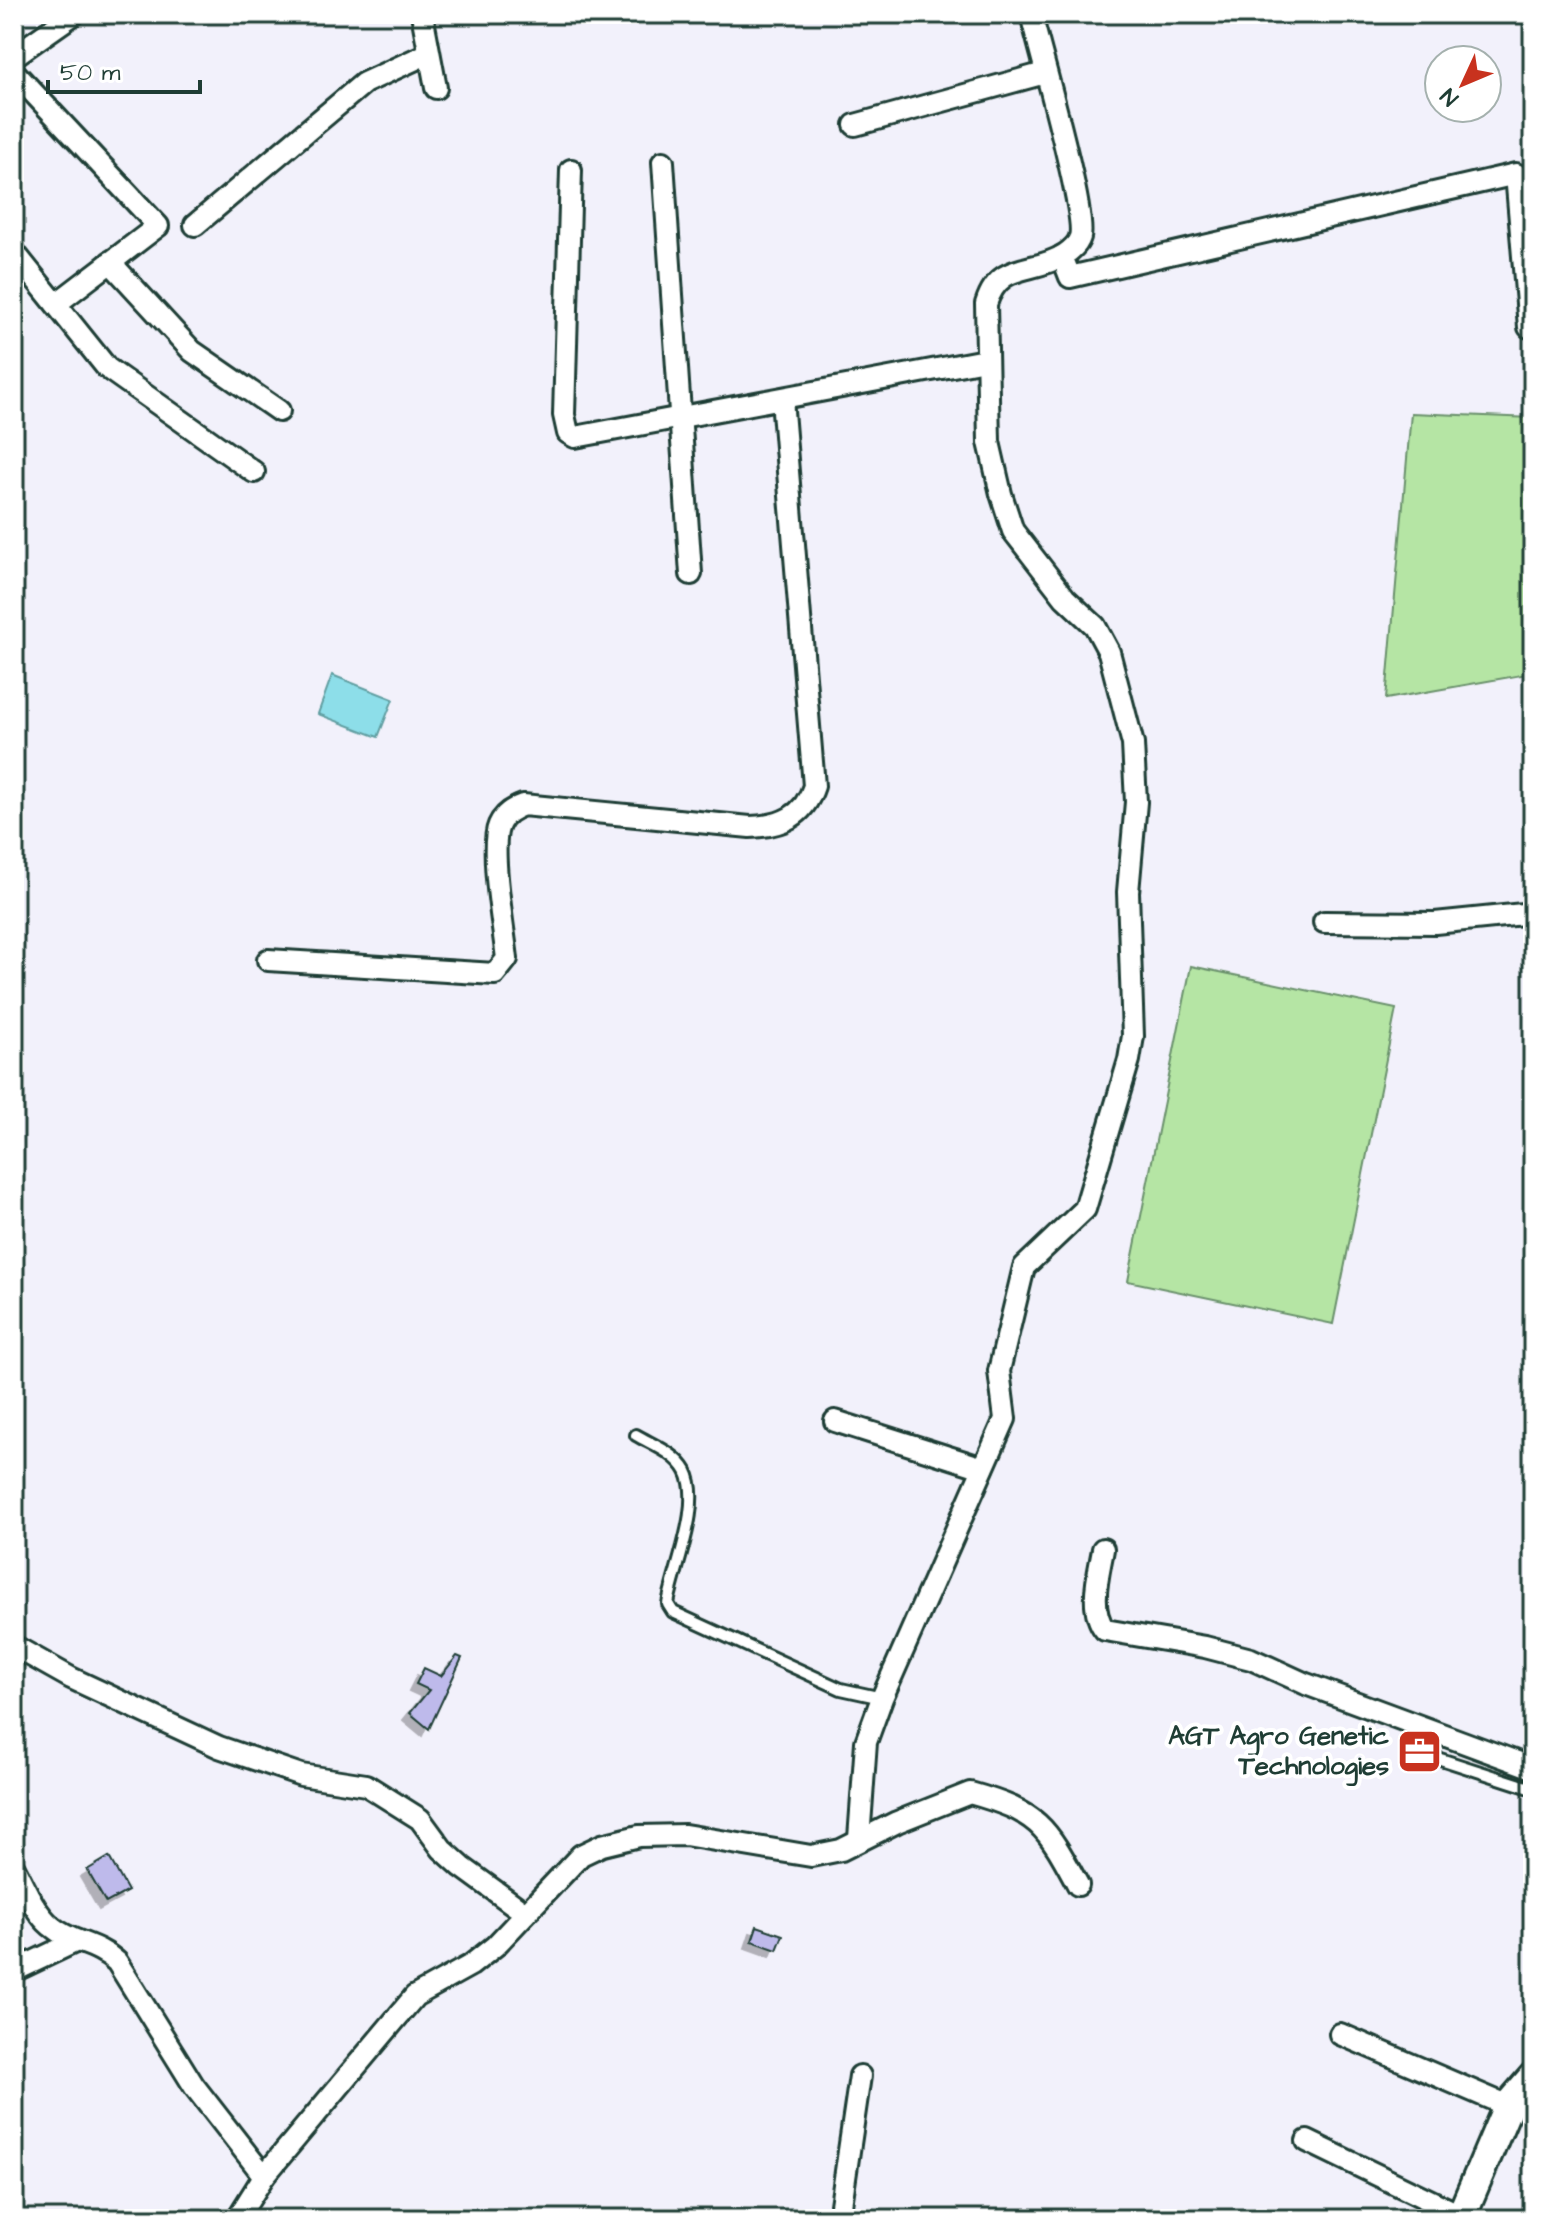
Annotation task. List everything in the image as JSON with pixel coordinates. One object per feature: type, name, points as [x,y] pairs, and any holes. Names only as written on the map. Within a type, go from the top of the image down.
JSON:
[{"type":"main road","points":[[1461,2218],[1508,2106],[1533,2077]]},
{"type":"street","points":[[14,56],[74,14]]},
{"type":"street","points":[[422,14],[436,88]]},
{"type":"street","points":[[859,1839],[866,1742],[882,1698],[1005,1419],[999,1371],[1024,1267],[1085,1209],[1129,1060],[1133,1036],[1128,892],[1136,802],[1133,744],[1109,652],[1095,626],[1065,598],[1013,531],[989,442],[985,360],[986,304],[991,286],[1007,274],[1062,256],[1076,244],[1081,234],[1077,202],[1031,14]]},
{"type":"street","points":[[195,225],[364,83],[429,53]]},
{"type":"street","points":[[14,72],[158,226],[56,304]]},
{"type":"street","points":[[855,125],[1045,73]]},
{"type":"street","points":[[663,162],[691,574]]},
{"type":"street","points":[[571,170],[564,415],[568,433],[581,438],[985,360]]},
{"type":"street","points":[[1062,256],[1070,277],[1516,174],[1529,327]]},
{"type":"street","points":[[14,252],[107,368],[254,472]]},
{"type":"street","points":[[110,262],[192,351],[279,411]]},
{"type":"street","points":[[268,960],[495,974],[507,959],[497,868],[497,828],[511,810],[523,805],[750,827],[770,826],[801,812],[814,786],[782,399]]},
{"type":"street","points":[[1324,922],[1435,923],[1533,913]]},
{"type":"street","points":[[835,1421],[983,1468]]},
{"type":"street","points":[[1103,1549],[1096,1592],[1098,1616],[1105,1630],[1205,1647],[1251,1659],[1306,1684],[1533,1768]]},
{"type":"street","points":[[14,1646],[71,1678],[219,1747],[301,1775],[366,1785],[420,1819],[442,1849],[462,1867],[524,1912]]},
{"type":"street","points":[[237,2219],[264,2176],[415,1996],[471,1965],[495,1946],[581,1855],[602,1845],[639,1836],[685,1835],[811,1856],[841,1850],[859,1839],[970,1793],[1019,1810],[1047,1829],[1078,1885]]},
{"type":"street","points":[[14,1867],[50,1926],[77,1941],[101,1947],[117,1962],[194,2086],[264,2176]]},
{"type":"street","points":[[14,1971],[77,1941]]},
{"type":"street","points":[[1340,2034],[1508,2106]]},
{"type":"street","points":[[839,2219],[860,2076]]},
{"type":"street","points":[[1307,2141],[1461,2218]]},
{"type":"lane","points":[[636,1435],[672,1454],[686,1471],[692,1491],[691,1511],[668,1604],[673,1612],[841,1689],[882,1698]]},
{"type":"lane","points":[[1425,1754],[1533,1789]]},
{"type":"green space","points":[[1411,413],[1533,418],[1533,673],[1386,699]]},
{"type":"green space","points":[[1191,966],[1396,1009],[1333,1324],[1128,1281]]},
{"type":"water","points":[[332,675],[393,699],[378,737],[318,714]]},
{"type":"building","points":[[457,1656],[462,1658],[429,1729],[410,1713],[429,1690],[416,1684],[424,1668],[441,1676]]},
{"type":"building","points":[[109,1857],[128,1891],[106,1903],[87,1870]]},
{"type":"building","points":[[757,1926],[783,1935],[777,1950],[752,1941]]},
{"type":"place","name":"AGT Agro Genetic Technologies","points":[[1420,1751]]}]
